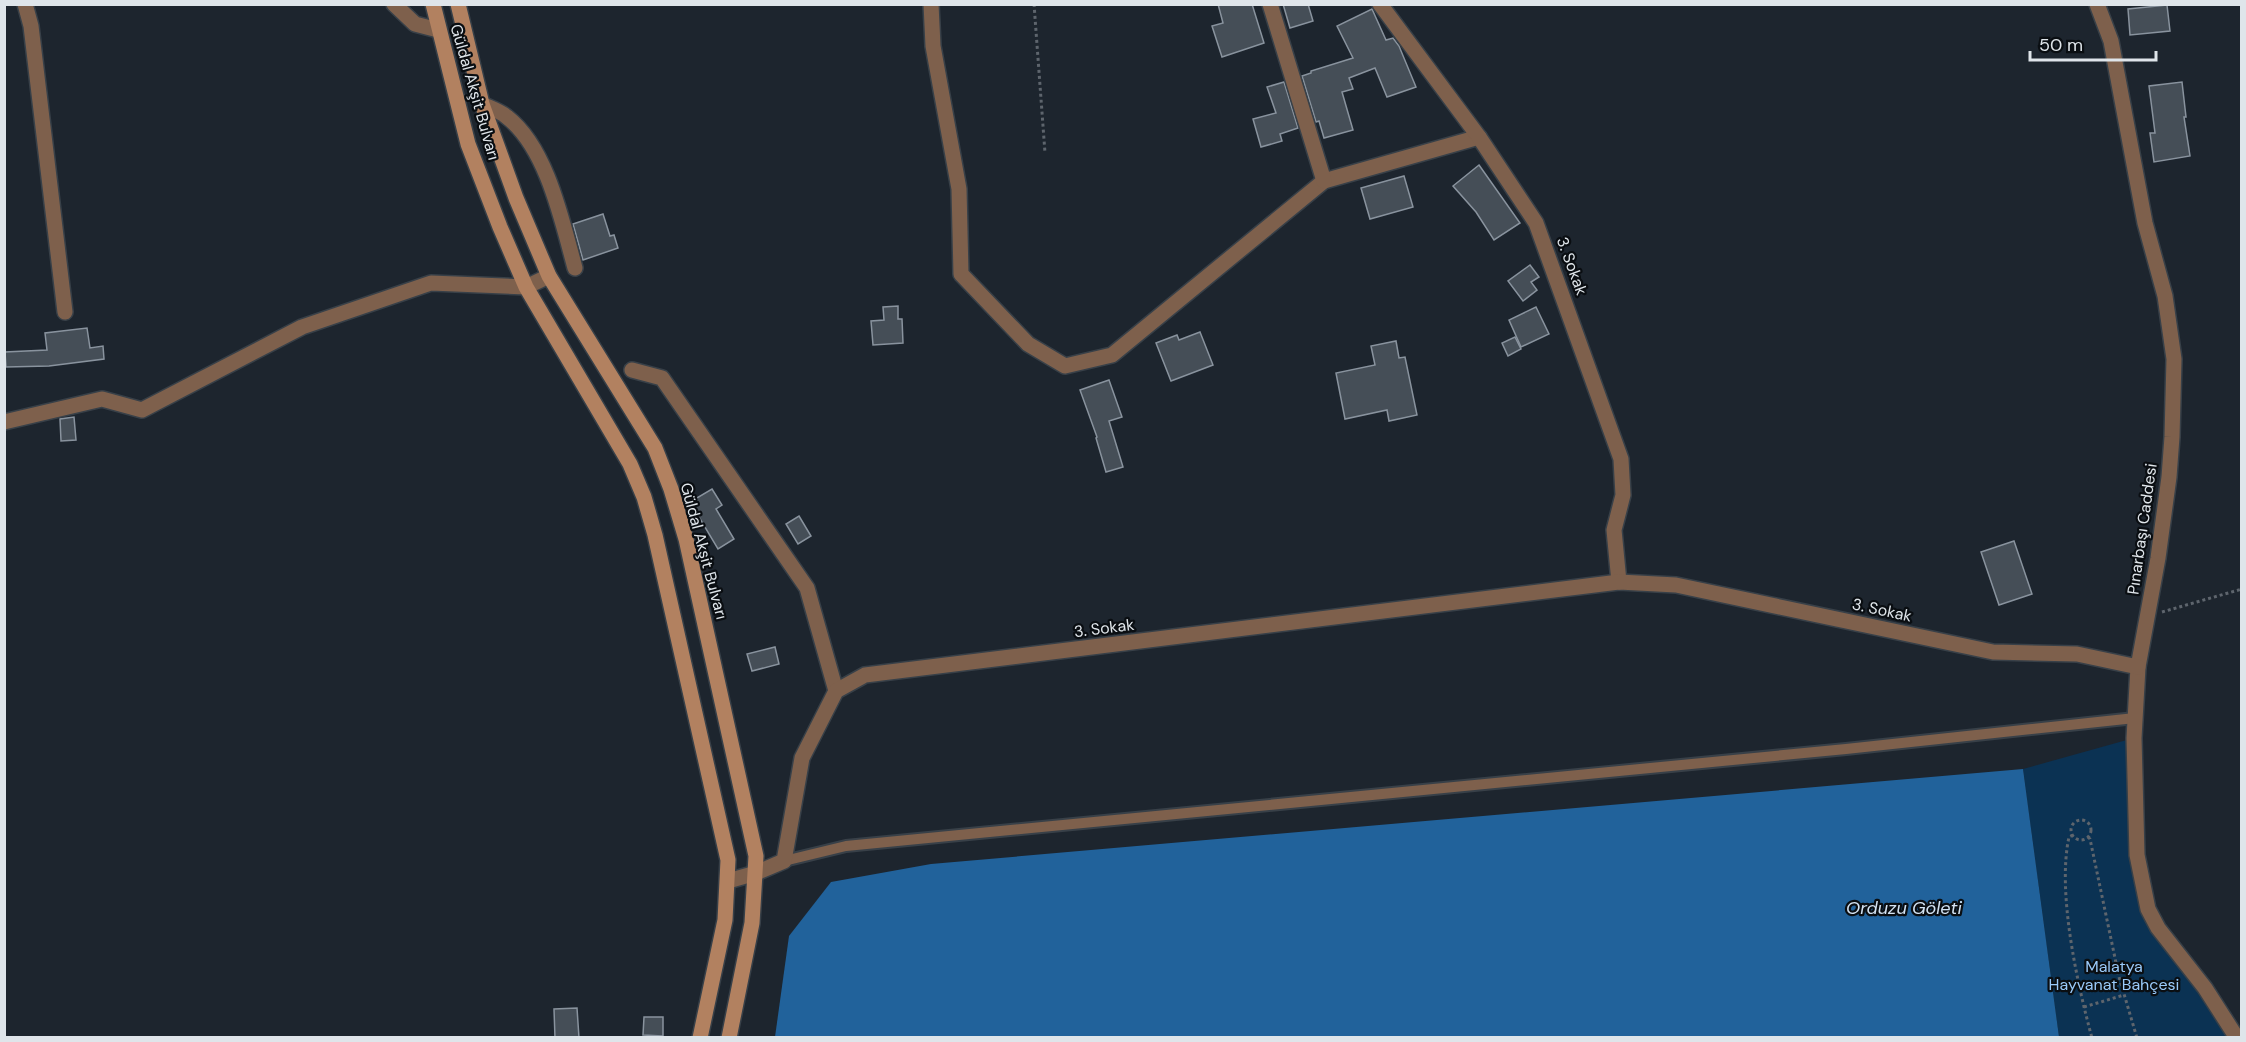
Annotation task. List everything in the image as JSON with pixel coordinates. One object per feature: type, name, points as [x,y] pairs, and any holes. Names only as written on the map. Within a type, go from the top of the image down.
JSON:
[{"type":"main road","name":"Güldal Akşit Bulvarı","points":[[433,4],[468,144],[500,227],[526,287],[630,464],[644,497],[728,860],[724,920],[716,969],[700,1038]]},
{"type":"main road","name":"Güldal Akşit Bulvarı","points":[[458,4],[482,104],[516,198],[549,276],[655,448],[671,489],[686,539],[756,856],[752,923],[729,1038]]},
{"type":"street","points":[[25,4],[31,27],[65,312]]},
{"type":"street","points":[[394,4],[415,24],[438,30]]},
{"type":"street","points":[[931,4],[933,46],[959,189],[961,274],[1028,344],[1065,366],[1113,356],[1324,181],[1479,137]]},
{"type":"street","points":[[1270,4],[1324,181]]},
{"type":"street","name":"3. Sokak","points":[[1380,4],[1479,137],[1536,223],[1616,442],[1623,476],[1623,495],[1614,530],[1619,582]]},
{"type":"street","name":"Pınarbaşı Caddesi","points":[[2097,4],[2110,41],[2145,223],[2165,296],[2174,358],[2169,477],[2158,558],[2138,667],[2134,777],[2137,855],[2148,909],[2167,942],[2205,988],[2237,1038]]},
{"type":"street","points":[[482,104],[506,115],[523,131],[550,180],[576,268]]},
{"type":"street","points":[[4,422],[102,399],[142,410],[302,327],[431,283],[526,287],[549,276]]},
{"type":"street","points":[[632,370],[662,378],[807,588],[836,691],[802,758],[784,861],[756,873],[728,881]]},
{"type":"street","name":"3. Sokak","points":[[836,691],[865,675],[1619,582],[1676,585],[1993,652],[2077,654],[2138,667]]},
{"type":"lane","points":[[784,861],[846,846],[1846,749],[2135,718]]},
{"type":"path","points":[[1034,4],[1045,153]]},
{"type":"path","points":[[2146,616],[2241,589]]},
{"type":"path","points":[[2088,837],[2079,839],[2073,835],[2074,824],[2083,820],[2091,829],[2088,837],[2124,995],[2137,1038]]},
{"type":"path","points":[[2073,835],[2069,837],[2066,851],[2065,885],[2074,955],[2092,1038]]},
{"type":"path","points":[[2084,1007],[2124,995]]},
{"type":"green space","name":"Malatya Hayvanat Bahçesi","points":[[2134,738],[2148,909],[2237,1037],[2059,1037],[2023,769]]},
{"type":"water","name":"Orduzu Göleti","points":[[2023,769],[2059,1037],[775,1037],[789,936],[831,882],[931,864]]},
{"type":"building","points":[[1218,4],[1252,4],[1264,43],[1222,57],[1212,26],[1223,23]]},
{"type":"building","points":[[1283,4],[1308,4],[1313,21],[1290,28]]},
{"type":"building","points":[[2167,5],[2170,31],[2130,35],[2128,9]]},
{"type":"building","points":[[1372,9],[1386,40],[1393,38],[1399,46],[1416,87],[1387,97],[1375,68],[1349,78],[1353,89],[1342,92],[1353,130],[1324,138],[1319,121],[1316,122],[1302,76],[1353,58],[1337,26]]},
{"type":"building","points":[[1284,82],[1298,128],[1280,134],[1282,141],[1261,147],[1253,119],[1276,113],[1267,87]]},
{"type":"building","points":[[2182,82],[2190,156],[2154,162],[2150,133],[2155,133],[2149,86]]},
{"type":"building","points":[[1479,165],[1520,223],[1494,240],[1476,212],[1453,186]]},
{"type":"building","points":[[1404,176],[1413,207],[1370,219],[1361,188]]},
{"type":"building","points":[[603,214],[610,236],[614,235],[618,248],[583,260],[573,224]]},
{"type":"building","points":[[1530,265],[1539,277],[1531,282],[1537,290],[1523,301],[1508,281]]},
{"type":"building","points":[[898,306],[898,319],[902,319],[903,343],[873,345],[871,321],[884,320],[883,307]]},
{"type":"building","points":[[1536,307],[1549,334],[1521,347],[1509,320]]},
{"type":"building","points":[[87,328],[90,348],[103,346],[104,359],[49,366],[6,367],[5,352],[47,350],[45,333]]},
{"type":"building","points":[[1200,332],[1213,365],[1171,381],[1156,343],[1177,335],[1179,340]]},
{"type":"building","points":[[1515,337],[1521,349],[1508,356],[1502,343]]},
{"type":"building","points":[[1396,341],[1399,358],[1405,357],[1417,415],[1389,421],[1387,410],[1345,419],[1336,373],[1375,365],[1371,346]]},
{"type":"building","points":[[1109,380],[1122,417],[1109,421],[1123,467],[1106,472],[1097,437],[1080,390]]},
{"type":"building","points":[[74,417],[76,440],[61,441],[60,419]]},
{"type":"building","points":[[712,489],[722,505],[716,509],[734,539],[718,549],[690,502]]},
{"type":"building","points":[[799,516],[811,536],[798,544],[786,524]]},
{"type":"building","points":[[2014,541],[2032,594],[1999,605],[1981,552]]},
{"type":"building","points":[[775,647],[779,664],[752,671],[747,654]]},
{"type":"building","points":[[577,1008],[579,1038],[555,1038],[554,1009]]},
{"type":"building","points":[[644,1017],[663,1017],[663,1036],[643,1035]]}]
